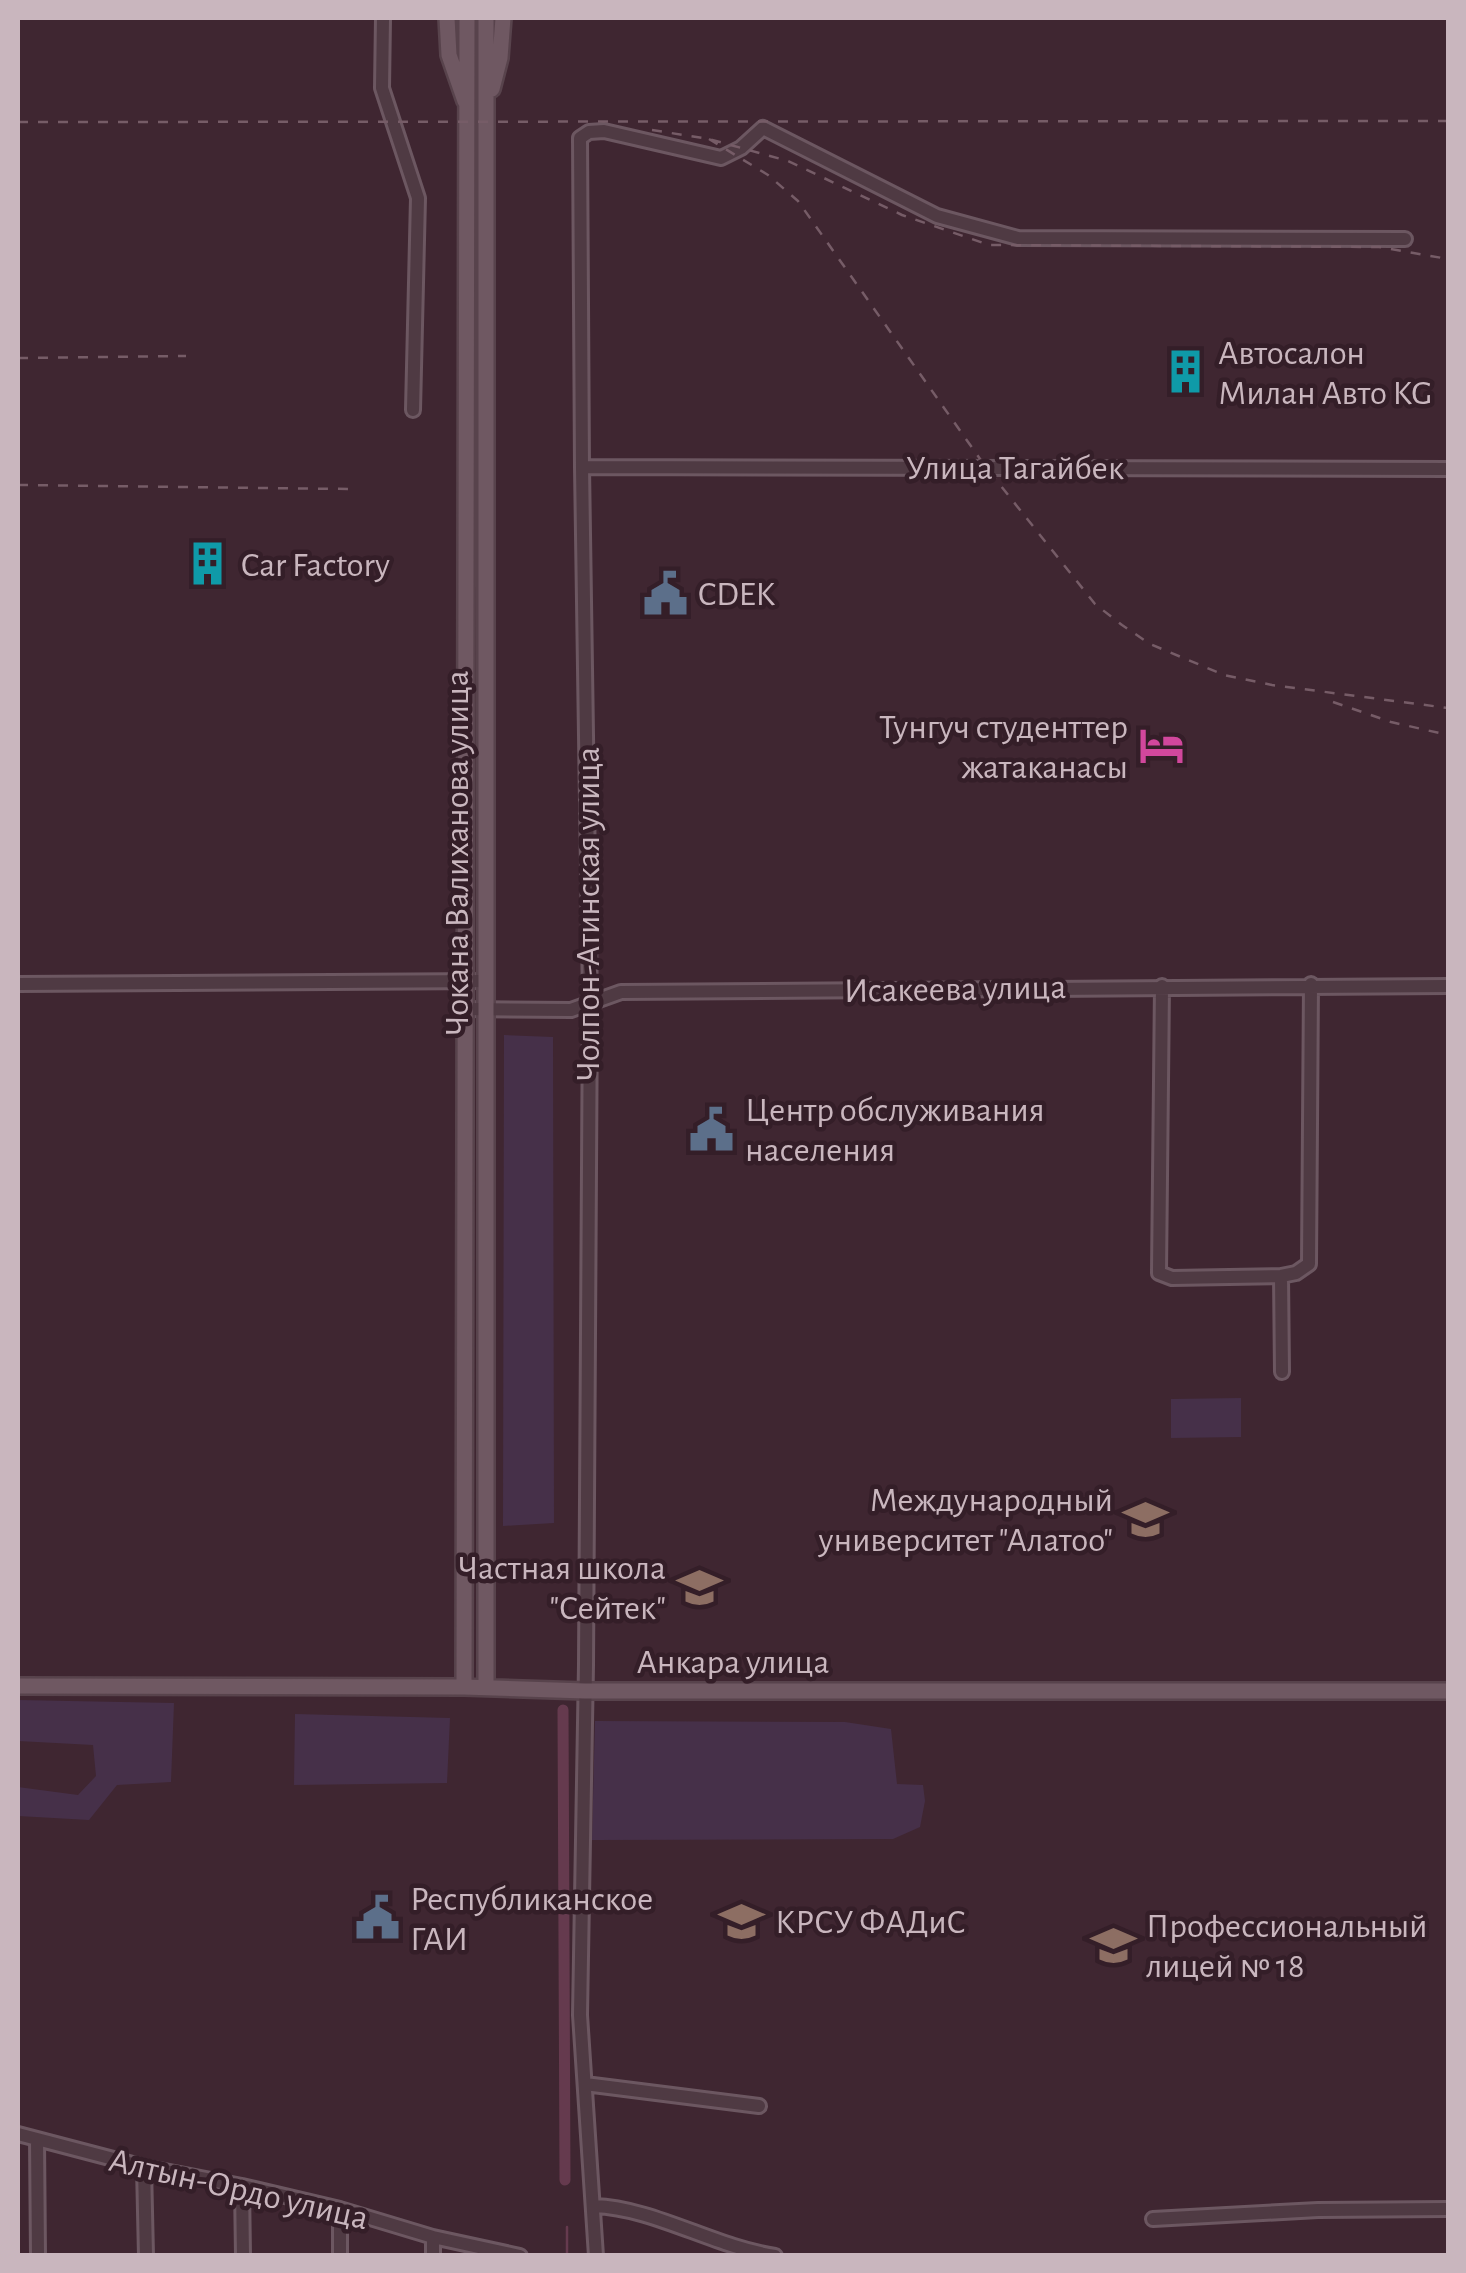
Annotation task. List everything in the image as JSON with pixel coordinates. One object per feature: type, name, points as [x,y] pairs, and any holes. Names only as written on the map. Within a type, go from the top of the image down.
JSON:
[{"type":"main road","points":[[447,18],[449,55],[467,106]]},
{"type":"main road","name":"Чокана Валиханова улица","points":[[464,1687],[467,18]]},
{"type":"main road","name":"Чокана Валиханова улица","points":[[486,18],[486,1688]]},
{"type":"main road","points":[[486,106],[500,58],[503,18]]},
{"type":"main road","points":[[464,674],[486,674]]},
{"type":"main road","points":[[466,1300],[486,1300]]},
{"type":"main road","name":"Анкара улица","points":[[18,1686],[586,1691],[1448,1691]]},
{"type":"street","points":[[383,18],[382,88],[418,198],[413,410]]},
{"type":"street","name":"Чолпон-Атинская улица","points":[[596,2256],[580,2015],[590,1003],[580,138],[589,132],[604,131],[721,158],[741,148],[764,128],[938,216],[1018,238],[1405,240]]},
{"type":"street","name":"Улица Тагайбек","points":[[582,467],[1448,468]]},
{"type":"street","points":[[18,984],[486,981]]},
{"type":"street","points":[[1162,986],[1160,1273],[1172,1278],[1281,1276],[1296,1273],[1309,1264],[1312,984]]},
{"type":"street","name":"Исакеева улица","points":[[464,1009],[564,1010],[621,992],[1448,986]]},
{"type":"street","points":[[1281,1276],[1282,1372]]},
{"type":"street","points":[[585,2084],[758,2106]]},
{"type":"street","name":"Алтын-Ордо улица","points":[[18,2134],[144,2167],[340,2209],[432,2237],[520,2256]]},
{"type":"street","points":[[36,2139],[38,2256]]},
{"type":"street","points":[[144,2167],[146,2256]]},
{"type":"street","points":[[242,2186],[244,2256]]},
{"type":"street","points":[[594,2218],[622,2207],[701,2237],[776,2256]]},
{"type":"street","points":[[340,2209],[340,2256]]},
{"type":"street","points":[[1153,2220],[1318,2210],[1448,2210]]},
{"type":"street","points":[[432,2237],[433,2256]]},
{"type":"shaded area","points":[[504,1035],[553,1037],[554,1523],[503,1526]]},
{"type":"shaded area","points":[[1241,1398],[1241,1437],[1171,1438],[1171,1399]]},
{"type":"shaded area","points":[[18,1700],[174,1703],[171,1782],[117,1785],[89,1820],[18,1816],[18,1787],[78,1795],[96,1776],[93,1745],[18,1741]]},
{"type":"shaded area","points":[[295,1714],[450,1718],[447,1783],[294,1785]]},
{"type":"shaded area","points":[[595,1721],[845,1722],[891,1729],[897,1784],[923,1785],[925,1801],[920,1827],[893,1839],[592,1840]]},
{"type":"waterway","points":[[563,1710],[565,2180]]},
{"type":"waterway","points":[[567,2227],[567,2256]]},
{"type":"railway","points":[[18,122],[1448,121]]},
{"type":"railway","points":[[652,130],[709,139],[788,161],[902,215],[989,245],[1379,247],[1448,259]]},
{"type":"railway","points":[[709,139],[768,175],[798,201],[985,466],[1095,604],[1122,625],[1150,644],[1224,675],[1448,708]]},
{"type":"railway","points":[[18,358],[186,356]]},
{"type":"railway","points":[[18,485],[349,489]]},
{"type":"railway","points":[[1333,702],[1391,722],[1448,735]]},
{"type":"place","name":"Автосалон Милан Авто KG","points":[[1185,372]]},
{"type":"place","name":"Car Factory","points":[[208,564]]},
{"type":"place","name":"CDEK","points":[[665,593]]},
{"type":"place","name":"Тунгуч студенттер жатаканасы","points":[[1161,746]]},
{"type":"place","name":"Центр обслуживания населения","points":[[712,1129]]},
{"type":"place","name":"Международный университет \"Алатоо\"","points":[[1146,1519]]},
{"type":"place","name":"Частная школа \"Сейтек\"","points":[[699,1587]]},
{"type":"place","name":"Республиканское ГАИ","points":[[377,1918]]},
{"type":"place","name":"КРСУ ФАДиС","points":[[742,1921]]},
{"type":"place","name":"Профессиональный лицей № 18","points":[[1113,1945]]}]
